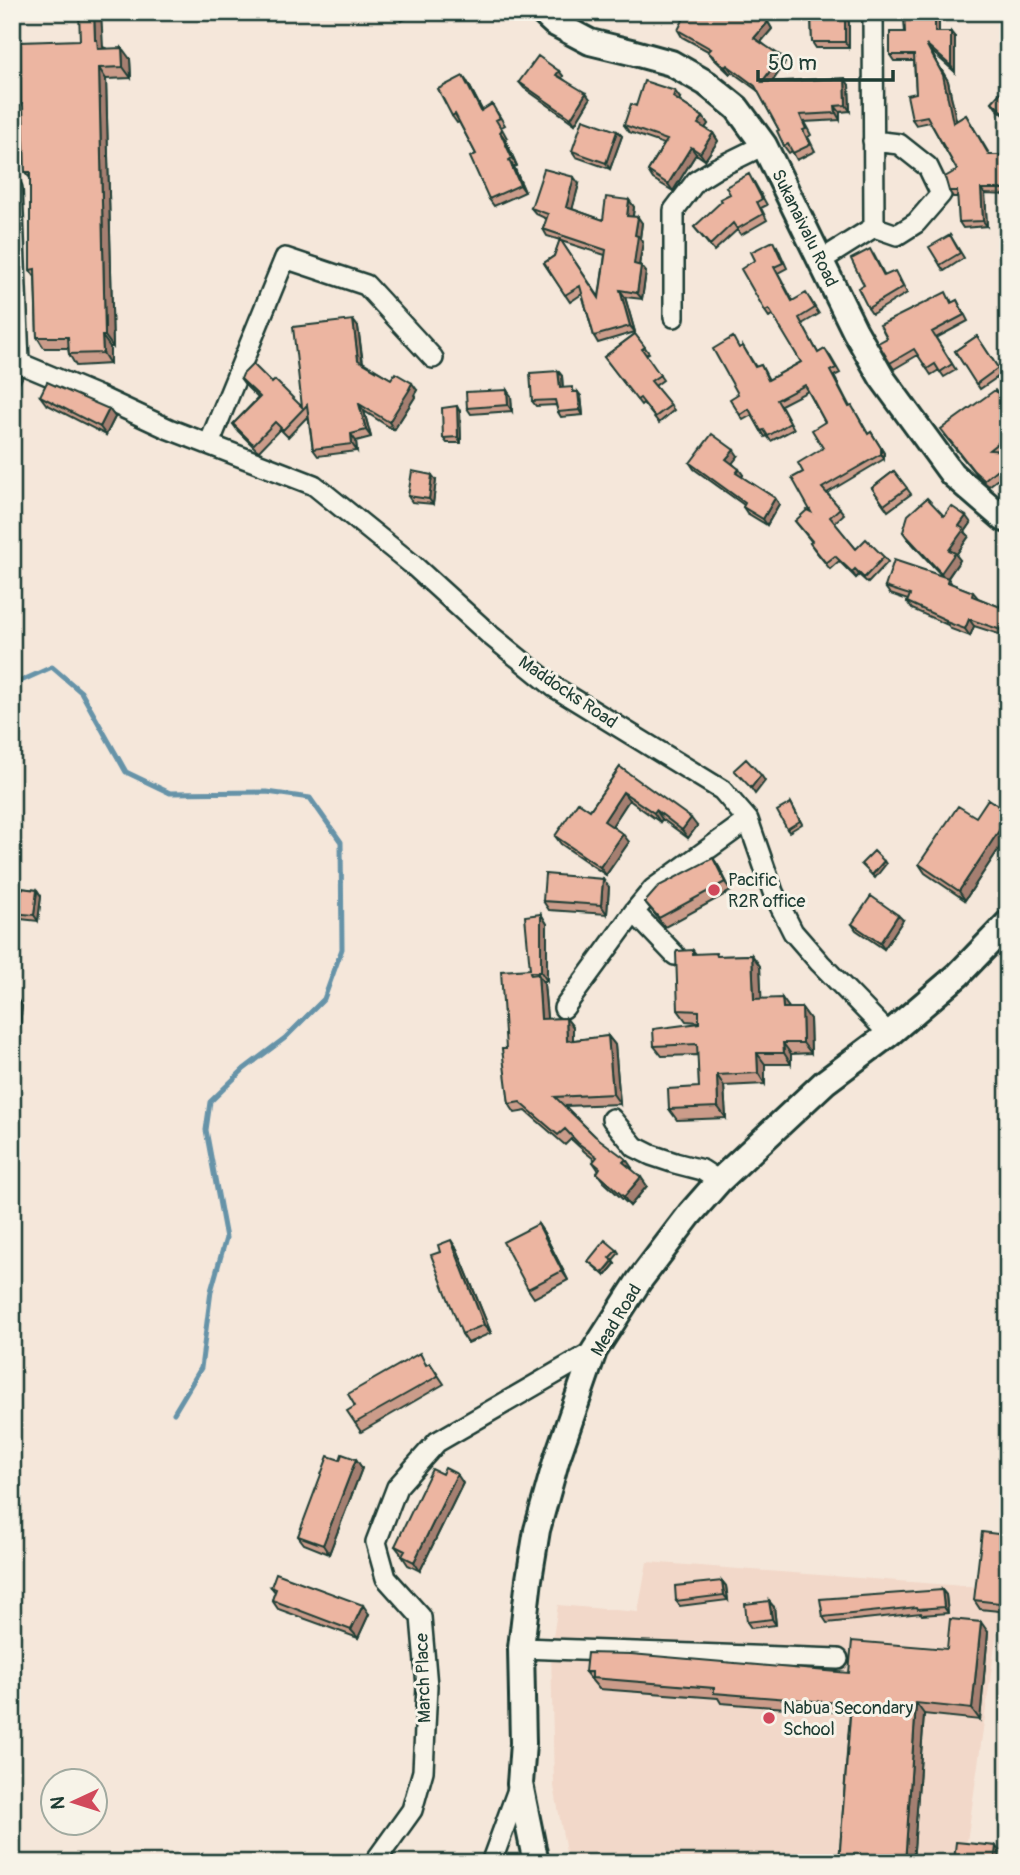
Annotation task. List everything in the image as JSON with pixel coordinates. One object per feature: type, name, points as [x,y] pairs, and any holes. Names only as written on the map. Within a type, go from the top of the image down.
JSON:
[{"type":"main road","name":"Sukanaivalu Road","points":[[542,12],[554,23],[590,42],[671,63],[706,83],[737,108],[764,145],[855,331],[883,378],[952,474],[1004,519],[1008,519]]},
{"type":"main road","name":"Mead Road","points":[[536,1863],[520,1784],[523,1744],[521,1648],[537,1530],[556,1458],[594,1352],[639,1281],[719,1181],[825,1082],[889,1034],[958,975],[1008,923]]},
{"type":"street","points":[[873,12],[874,227]]},
{"type":"street","points":[[873,141],[899,144],[928,167],[941,194],[916,223],[897,235],[874,227]]},
{"type":"street","points":[[674,317],[674,210],[696,181],[764,145]]},
{"type":"street","points":[[12,189],[15,361]]},
{"type":"street","points":[[820,261],[874,227]]},
{"type":"street","points":[[209,444],[285,258],[366,285],[433,358]]},
{"type":"street","name":"Maddocks Road","points":[[15,361],[169,429],[314,485],[554,687],[722,790],[748,820],[773,892],[793,932],[889,1034]]},
{"type":"street","points":[[564,1008],[653,889],[748,820]]},
{"type":"street","points":[[634,912],[675,955]]},
{"type":"street","points":[[612,1119],[635,1147],[651,1155],[702,1170],[719,1181]]},
{"type":"street","name":"March Place","points":[[374,1863],[412,1810],[423,1771],[427,1686],[421,1617],[386,1578],[376,1542],[397,1487],[437,1442],[594,1352]]},
{"type":"street","points":[[521,1648],[838,1659]]},
{"type":"street","points":[[491,1863],[520,1784]]},
{"type":"shaded area","name":"Nabua Secondary School","points":[[647,1562],[1003,1589],[964,1863],[568,1863],[554,1786],[551,1650],[558,1605],[638,1612]]},
{"type":"building","points":[[79,12],[94,12],[98,49],[122,48],[123,67],[99,68],[105,336],[102,336],[103,353],[69,354],[68,337],[37,337],[35,269],[30,270],[30,172],[25,172],[20,42],[80,40]]},
{"type":"building","points":[[687,12],[756,12],[768,22],[754,38],[781,56],[762,82],[845,78],[846,105],[835,106],[836,113],[800,115],[810,145],[793,153],[788,144],[784,146],[777,131],[779,130],[755,86],[727,65],[725,67],[708,52],[711,49],[678,30]]},
{"type":"building","points":[[811,12],[839,12],[840,17],[845,16],[845,42],[812,42]]},
{"type":"building","points":[[904,12],[935,12],[935,32],[951,32],[951,66],[926,44],[943,75],[953,123],[966,115],[989,155],[1008,155],[1008,189],[981,189],[983,221],[959,222],[957,191],[949,191],[945,177],[957,170],[927,116],[912,119],[907,95],[916,93],[914,55],[890,55],[890,32],[905,32]]},
{"type":"building","points":[[538,56],[559,71],[556,75],[586,93],[571,118],[519,82]]},
{"type":"building","points":[[463,76],[481,111],[492,104],[500,118],[496,120],[502,130],[500,132],[512,158],[509,160],[520,185],[489,199],[470,157],[476,154],[438,89]]},
{"type":"building","points":[[644,81],[675,91],[673,97],[703,117],[698,124],[713,133],[700,153],[691,147],[668,184],[648,171],[667,140],[624,125],[631,104],[636,106]]},
{"type":"building","points":[[1008,84],[1008,116],[992,102]]},
{"type":"building","points":[[583,119],[617,131],[606,163],[572,151]]},
{"type":"building","points":[[544,169],[574,177],[566,207],[603,220],[606,197],[629,200],[627,216],[638,217],[634,264],[641,266],[637,293],[620,290],[630,326],[594,336],[580,286],[565,295],[544,263],[554,256],[560,239],[599,298],[606,250],[543,229],[548,214],[531,208]]},
{"type":"building","points":[[749,174],[762,199],[757,202],[763,214],[737,229],[733,223],[710,245],[694,227],[722,201],[720,199],[730,194],[726,187]]},
{"type":"building","points":[[950,235],[960,253],[940,265],[929,247]]},
{"type":"building","points":[[773,241],[783,263],[774,267],[792,301],[806,293],[815,308],[799,318],[818,353],[825,349],[836,368],[830,371],[849,407],[852,406],[868,434],[871,432],[881,448],[881,454],[822,488],[840,508],[830,517],[856,549],[866,539],[884,557],[864,578],[855,569],[852,572],[835,556],[826,563],[795,521],[807,510],[811,512],[792,478],[803,472],[798,463],[823,448],[812,430],[825,422],[805,385],[777,400],[790,423],[768,436],[764,430],[761,431],[749,409],[740,415],[730,399],[738,394],[713,349],[733,337],[739,348],[743,346],[755,367],[761,365],[768,380],[801,362],[769,309],[765,311],[741,269],[755,260],[751,252]]},
{"type":"building","points":[[870,249],[884,276],[895,271],[903,287],[868,308],[858,288],[864,285],[851,259]]},
{"type":"building","points":[[946,292],[951,303],[957,300],[964,315],[932,332],[952,364],[940,372],[935,364],[927,369],[914,349],[890,363],[878,343],[887,338],[880,325]]},
{"type":"building","points":[[353,320],[358,360],[391,379],[395,373],[412,383],[389,422],[359,404],[366,430],[351,434],[352,444],[313,449],[307,405],[283,430],[275,422],[254,444],[251,442],[233,424],[260,397],[241,379],[243,374],[253,364],[272,383],[275,380],[302,407],[293,327]]},
{"type":"building","points":[[635,334],[660,375],[651,381],[671,405],[655,417],[640,398],[637,400],[604,357]]},
{"type":"building","points":[[977,336],[998,368],[976,384],[955,351]]},
{"type":"building","points":[[12,370],[17,372],[12,391]]},
{"type":"building","points":[[558,371],[560,388],[573,387],[573,392],[578,392],[580,410],[558,412],[555,400],[532,401],[530,373]]},
{"type":"building","points":[[47,382],[109,409],[100,427],[40,396]]},
{"type":"building","points":[[507,390],[508,405],[467,408],[466,392]]},
{"type":"building","points":[[995,390],[1003,400],[1008,396],[1008,435],[989,450],[1008,451],[1008,460],[984,480],[941,429]]},
{"type":"building","points":[[457,406],[458,437],[443,438],[442,408]]},
{"type":"building","points":[[712,434],[734,450],[726,459],[739,469],[736,473],[775,498],[763,519],[743,507],[745,503],[690,463]]},
{"type":"building","points":[[412,471],[432,475],[429,499],[408,496]]},
{"type":"building","points":[[894,471],[907,488],[884,505],[872,488]]},
{"type":"building","points":[[927,498],[944,516],[951,506],[966,516],[959,526],[964,529],[949,550],[955,553],[941,573],[903,532],[908,515]]},
{"type":"building","points":[[894,560],[948,578],[947,582],[973,592],[972,596],[1000,607],[1008,572],[1007,632],[969,619],[965,629],[907,602],[910,595],[885,587]]},
{"type":"building","points":[[746,759],[761,775],[751,788],[734,770]]},
{"type":"building","points":[[620,767],[691,818],[682,830],[656,810],[654,813],[623,792],[604,821],[623,834],[600,867],[555,836],[578,802],[590,810]]},
{"type":"building","points":[[988,799],[1008,812],[1008,822],[1004,828],[1002,826],[959,891],[919,864],[958,806],[976,817]]},
{"type":"building","points":[[791,803],[800,821],[787,829],[777,811]]},
{"type":"building","points":[[874,851],[884,861],[872,875],[861,864]]},
{"type":"building","points":[[713,858],[725,882],[659,918],[645,902],[659,886]]},
{"type":"building","points":[[545,874],[603,879],[601,905],[543,901]]},
{"type":"building","points":[[12,887],[37,890],[34,915],[12,913]]},
{"type":"building","points":[[871,896],[898,915],[880,943],[852,924]]},
{"type":"building","points":[[541,914],[541,972],[530,972],[531,975],[538,974],[541,1019],[566,1018],[567,1041],[608,1036],[613,1094],[555,1097],[595,1136],[626,1159],[623,1162],[641,1177],[624,1197],[597,1173],[600,1168],[593,1162],[597,1157],[565,1129],[558,1135],[520,1102],[509,1104],[502,1049],[506,1049],[501,971],[530,969],[525,916]]},
{"type":"building","points":[[693,950],[693,954],[752,955],[754,999],[782,998],[783,1008],[802,1008],[803,1043],[783,1043],[784,1053],[757,1053],[758,1073],[717,1075],[718,1107],[669,1109],[668,1089],[699,1087],[697,1044],[654,1046],[653,1029],[699,1023],[699,1011],[678,1010],[676,953]]},
{"type":"building","points":[[12,999],[17,999],[16,1020],[12,1019]]},
{"type":"building","points":[[538,1224],[562,1271],[528,1289],[503,1242]]},
{"type":"building","points":[[451,1240],[484,1325],[462,1334],[431,1255],[440,1252],[438,1245]]},
{"type":"building","points":[[605,1240],[617,1250],[609,1258],[613,1261],[603,1273],[588,1261]]},
{"type":"building","points":[[420,1353],[426,1365],[430,1363],[438,1376],[355,1423],[347,1411],[355,1406],[348,1394]]},
{"type":"building","points":[[1004,1361],[1008,1361],[1008,1404],[1004,1404]]},
{"type":"building","points":[[342,1454],[356,1459],[323,1545],[298,1536],[328,1456],[340,1460]]},
{"type":"building","points":[[445,1468],[457,1474],[414,1562],[402,1556],[405,1551],[395,1546],[432,1469],[442,1474]]},
{"type":"building","points":[[982,1532],[1006,1535],[1008,1604],[974,1600]]},
{"type":"building","points":[[276,1573],[363,1605],[351,1630],[272,1600],[276,1589],[271,1587]]},
{"type":"building","points":[[722,1581],[724,1595],[676,1601],[675,1586]]},
{"type":"building","points":[[942,1590],[944,1607],[917,1607],[823,1617],[820,1599]]},
{"type":"building","points":[[769,1601],[772,1619],[747,1622],[745,1604]]},
{"type":"building","points":[[950,1619],[981,1622],[972,1709],[916,1703],[905,1863],[839,1863],[851,1704],[714,1693],[714,1688],[592,1678],[592,1672],[585,1672],[587,1653],[631,1654],[849,1673],[852,1641],[947,1649]]},
{"type":"building","points":[[956,1842],[996,1846],[994,1863],[954,1860]]},
{"type":"waterway","points":[[12,685],[52,667],[81,692],[126,772],[170,793],[267,792],[310,798],[341,842],[342,949],[324,999],[285,1038],[244,1069],[210,1102],[206,1130],[226,1238],[211,1291],[201,1368],[174,1413]]},
{"type":"place","name":"Pacific R2R office","points":[[714,890]]},
{"type":"place","name":"Nabua Secondary School","points":[[769,1718]]}]
